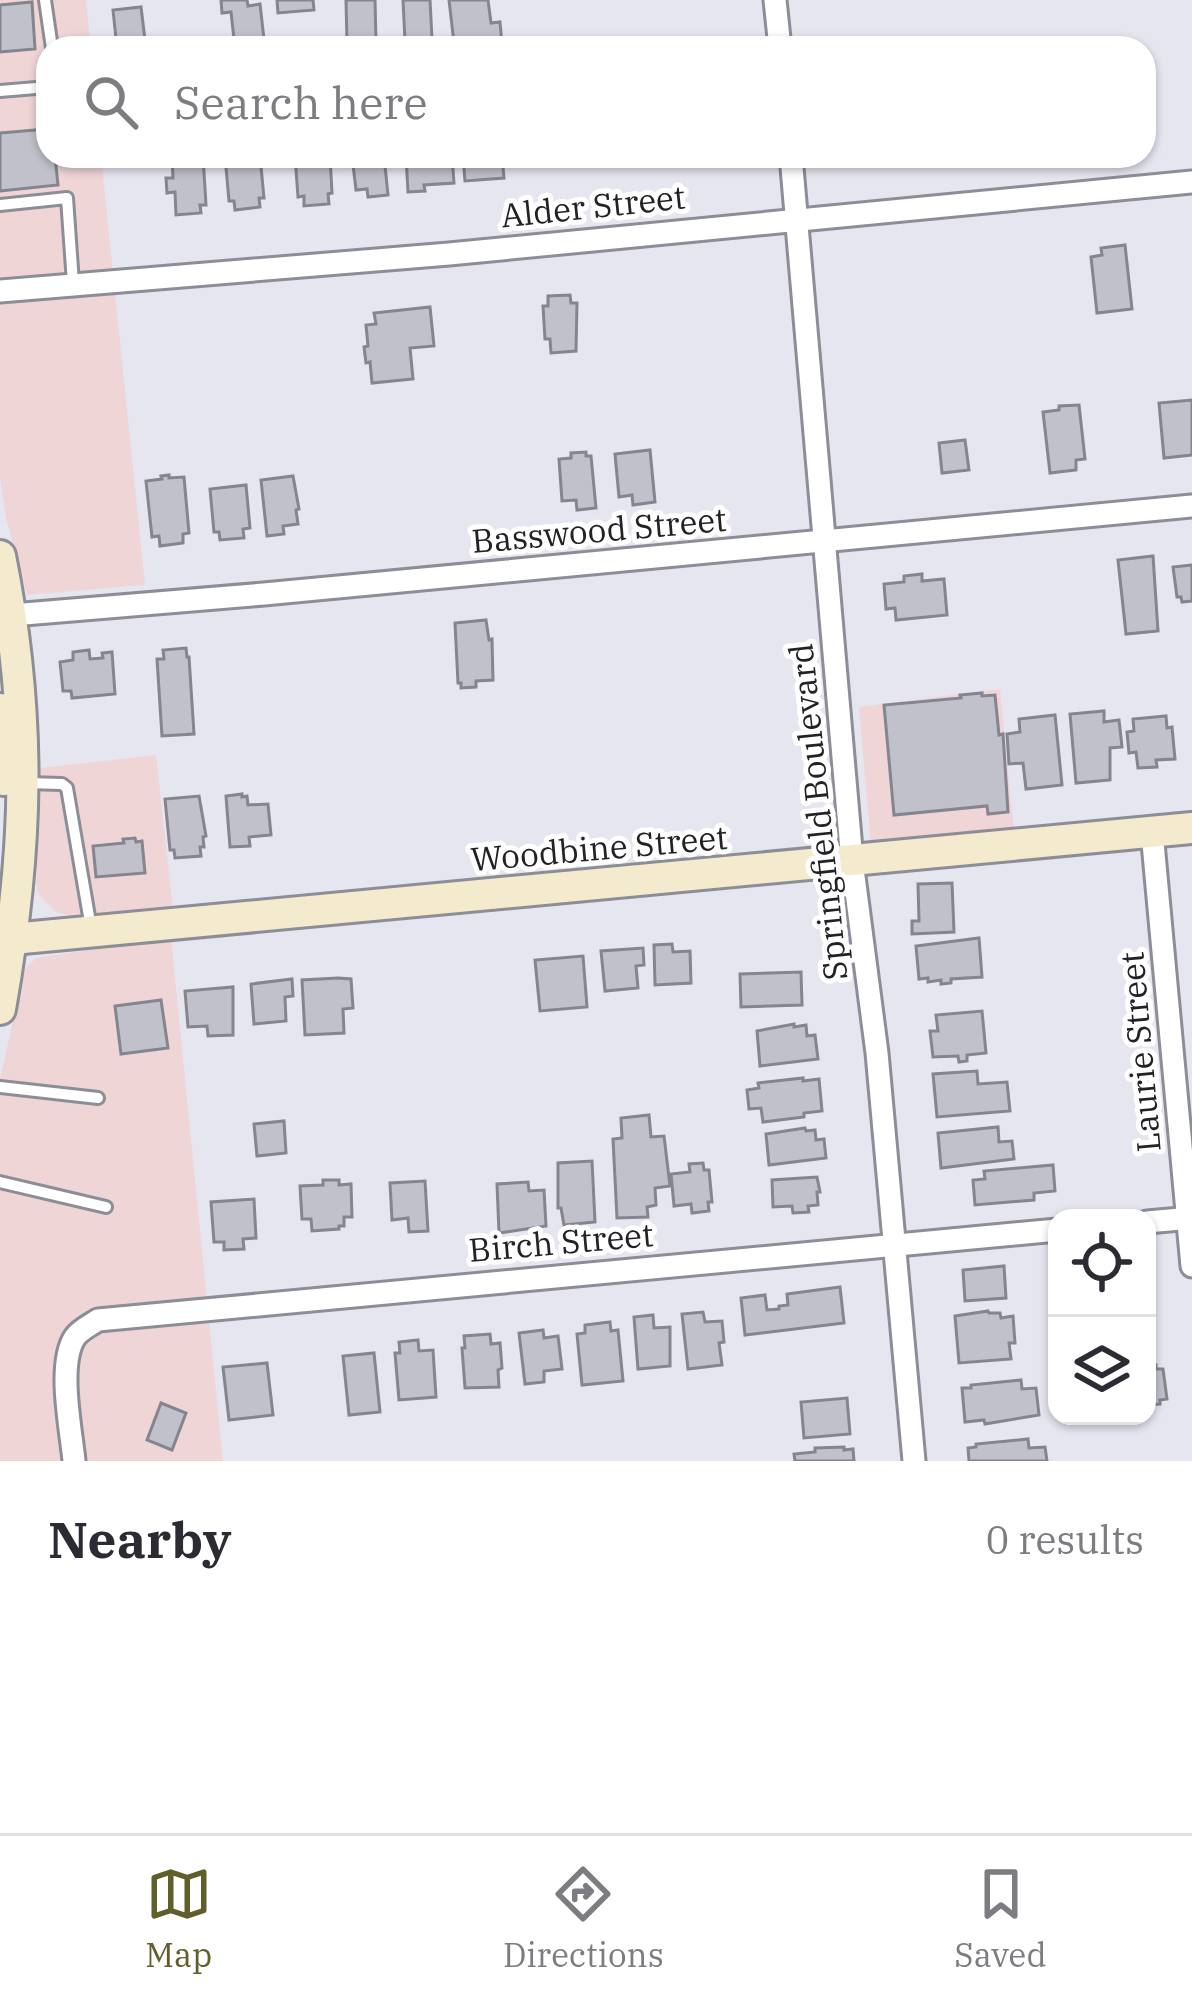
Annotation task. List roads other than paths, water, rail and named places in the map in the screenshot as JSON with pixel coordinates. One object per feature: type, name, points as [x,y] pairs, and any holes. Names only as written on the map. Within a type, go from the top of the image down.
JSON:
[{"type":"street","points":[[776,0],[779,36]]},
{"type":"street","name":"Springfield Boulevard","points":[[792,168],[853,861],[878,1053],[914,1461]]},
{"type":"street","name":"Alder Street","points":[[0,291],[449,254],[1192,182]]},
{"type":"street","name":"Basswood Street","points":[[12,615],[1192,506]]},
{"type":"street","points":[[0,556],[12,615],[24,783],[12,939],[0,1009]]},
{"type":"street","points":[[0,709],[5,808],[23,835]]},
{"type":"street","name":"Woodbine Street","points":[[12,939],[1192,828]]},
{"type":"street","name":"Laurie Street","points":[[1152,832],[1192,1266]]},
{"type":"street","points":[[1156,1221],[1190,1218]]},
{"type":"street","name":"Birch Street","points":[[74,1461],[68,1352],[76,1335],[98,1320],[1048,1231]]},
{"type":"lane","points":[[45,0],[50,36]]},
{"type":"lane","points":[[0,91],[36,88]]},
{"type":"lane","points":[[0,205],[67,198],[73,286]]},
{"type":"lane","points":[[24,783],[67,788],[91,932]]},
{"type":"lane","points":[[0,1087],[98,1098]]},
{"type":"lane","points":[[0,1182],[106,1207]]}]
